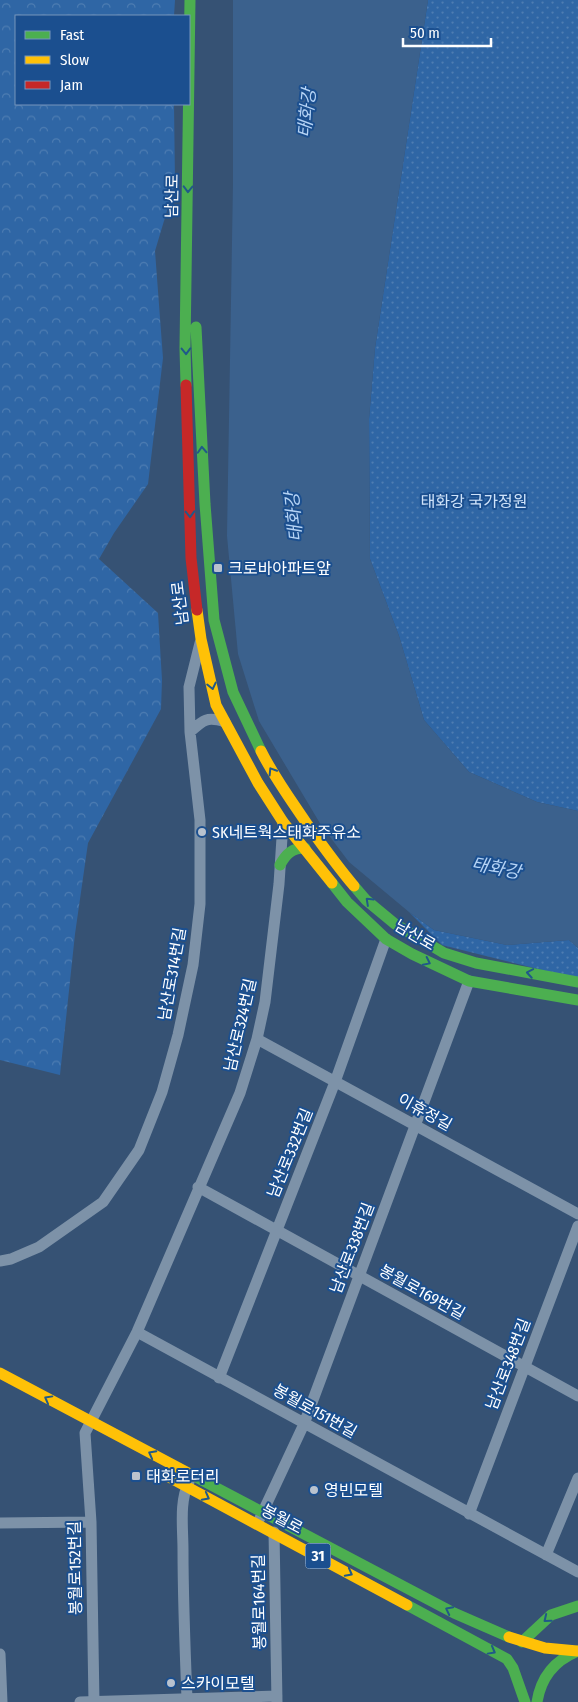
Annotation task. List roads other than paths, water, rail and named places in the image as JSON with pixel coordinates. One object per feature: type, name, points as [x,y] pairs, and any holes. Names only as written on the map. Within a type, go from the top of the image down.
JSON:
[{"type":"main road","name":"남산로","points":[[190,0],[190,15]]},
{"type":"main road","name":"남산로","points":[[197,0],[198,212],[196,321],[205,504],[214,620],[233,692],[268,765],[290,801],[338,868],[366,900],[394,924],[444,953],[476,963],[578,982]]},
{"type":"main road","name":"남산로","points":[[189,105],[186,348],[192,558],[201,639],[216,705],[258,783],[283,822],[347,902],[386,939],[412,954],[469,980],[578,1000]]},
{"type":"main road","points":[[280,865],[290,850],[305,848]]},
{"type":"main road","points":[[0,1373],[87,1430],[193,1476],[454,1613],[503,1636],[543,1649],[578,1651]]},
{"type":"main road","name":"봉월로","points":[[153,1469],[274,1532],[507,1659],[513,1668],[527,1702]]},
{"type":"main road","points":[[522,1642],[551,1615],[578,1606]]},
{"type":"main road","points":[[537,1702],[538,1693],[546,1675],[557,1662],[578,1651]]},
{"type":"main road","points":[[527,1702],[542,1683]]},
{"type":"street","name":"남산로314번길","points":[[0,1261],[11,1259],[39,1247],[103,1202],[139,1150],[162,1092],[178,1035],[193,965],[200,904],[200,820],[190,732],[189,687],[201,639],[214,620]]},
{"type":"street","points":[[190,732],[206,719],[215,718],[225,722]]},
{"type":"street","name":"남산로324번길","points":[[137,1332],[240,1093],[257,1039],[265,1002],[283,822]]},
{"type":"street","name":"남산로332번길","points":[[219,1378],[336,1082],[386,939]]},
{"type":"street","name":"남산로338번길","points":[[257,1524],[304,1424],[469,980]]},
{"type":"street","name":"이휴정길","points":[[257,1039],[578,1214]]},
{"type":"street","name":"봉월로169번길","points":[[196,1192],[277,1230],[578,1396]]},
{"type":"street","name":"남산로348번길","points":[[469,1514],[578,1226]]},
{"type":"street","points":[[87,1430],[137,1332]]},
{"type":"street","name":"봉월로151번길","points":[[137,1332],[578,1572]]},
{"type":"street","name":"봉월로152번길","points":[[87,1430],[91,1522],[94,1702]]},
{"type":"street","points":[[187,1699],[183,1607],[183,1515],[184,1498],[193,1476]]},
{"type":"street","points":[[546,1555],[578,1478]]},
{"type":"street","points":[[0,1523],[91,1522]]},
{"type":"street","name":"봉월로164번길","points":[[274,1532],[277,1699]]},
{"type":"street","points":[[0,1654],[2,1702]]},
{"type":"street","points":[[80,1702],[277,1699]]},
{"type":"water","name":"태화강","points":[[233,0],[428,0],[375,348],[369,419],[370,559],[399,636],[424,720],[469,772],[537,802],[578,811],[578,948],[569,940],[507,945],[434,930],[409,912],[349,862],[321,825],[259,721],[238,654],[227,536],[233,183]]},
{"type":"place","name":"크로바아파트앞","points":[[218,568]]},
{"type":"place","name":"SK네트웍스태화주유소","points":[[202,832]]},
{"type":"place","name":"태화로터리","points":[[136,1476]]},
{"type":"place","name":"영빈모텔","points":[[314,1490]]},
{"type":"place","name":"스카이모텔","points":[[171,1683]]},
{"type":"park label","name":"태화강 국가정원","points":[[474,501]]}]
